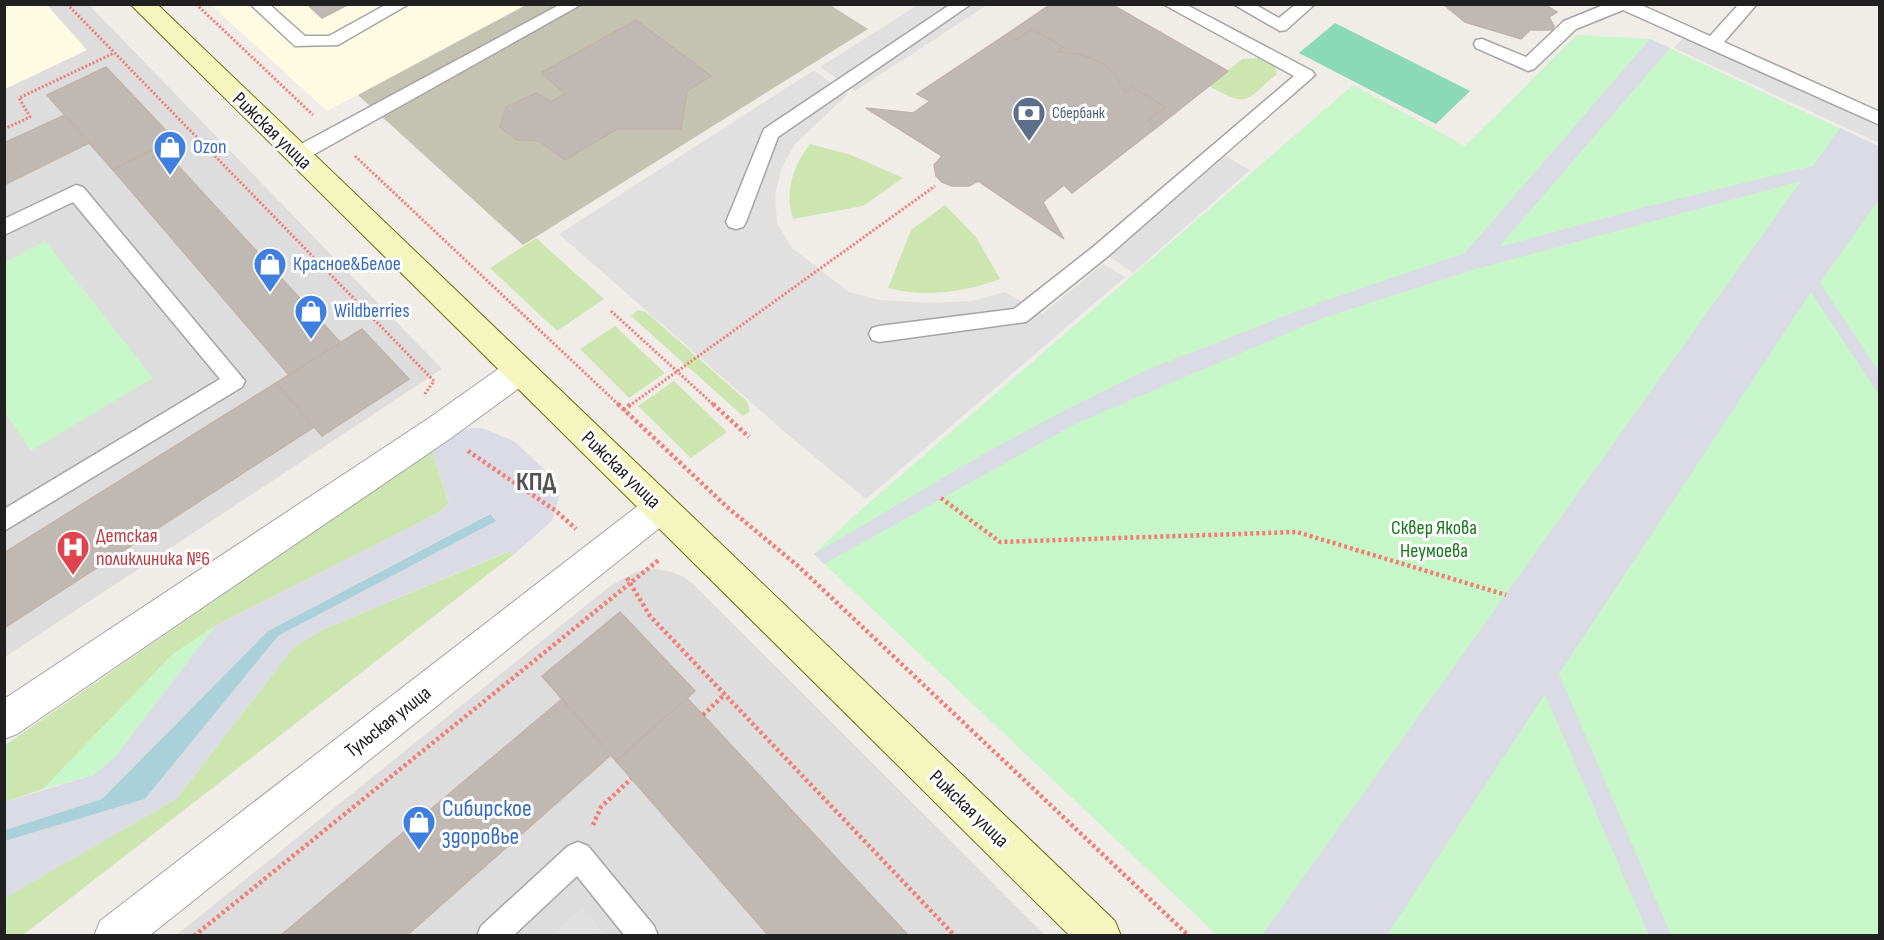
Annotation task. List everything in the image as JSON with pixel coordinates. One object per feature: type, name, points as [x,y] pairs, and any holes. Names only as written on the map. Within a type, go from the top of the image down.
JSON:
[{"type":"street","name":"Рижская улица","points":[[142,4],[1100,936]]},
{"type":"street","points":[[4,721],[430,435],[519,371]]},
{"type":"street","name":"Тульская улица","points":[[115,936],[660,508]]},
{"type":"lane","points":[[258,4],[302,42],[332,41],[401,4]]},
{"type":"lane","points":[[297,155],[574,4]]},
{"type":"lane","points":[[736,222],[770,133],[963,4]]},
{"type":"lane","points":[[879,334],[1019,316],[1100,252],[1306,75],[1171,4]]},
{"type":"lane","points":[[1241,4],[1281,26],[1307,4]]},
{"type":"lane","points":[[1482,45],[1528,65],[1570,25],[1623,4],[1880,120]]},
{"type":"lane","points":[[1713,45],[1749,4]]},
{"type":"lane","points":[[4,228],[76,192],[234,381],[4,521]]},
{"type":"lane","points":[[491,936],[578,856],[644,936]]},
{"type":"path","points":[[67,4],[434,381],[423,396]]},
{"type":"path","points":[[196,4],[623,410],[727,507],[798,566],[1189,936]]},
{"type":"path","points":[[4,129],[30,117],[19,98],[114,53]]},
{"type":"path","points":[[623,410],[935,186]]},
{"type":"path","points":[[611,311],[748,437]]},
{"type":"path","points":[[459,444],[556,511],[603,554],[631,583],[650,616],[955,936]]},
{"type":"path","points":[[941,498],[1000,542],[1297,532],[1506,595]]},
{"type":"path","points":[[194,936],[727,507]]},
{"type":"path","points":[[703,715],[725,694]]},
{"type":"path","points":[[578,856],[601,807],[631,778]]},
{"type":"shaded area","points":[[4,5],[47,5],[87,50],[5,89]]},
{"type":"shaded area","points":[[5,5],[89,5],[442,369],[5,657]]},
{"type":"shaded area","points":[[211,5],[526,5],[327,111]]},
{"type":"shaded area","points":[[526,5],[830,5],[868,29],[523,245],[358,95]]},
{"type":"shaded area","points":[[918,5],[987,5],[855,91],[820,67]]},
{"type":"shaded area","points":[[1685,36],[1879,124],[1879,143],[1674,48]]},
{"type":"shaded area","points":[[1650,39],[1670,48],[1499,247],[1649,206],[1813,166],[1840,128],[1880,147],[1879,199],[1820,283],[1879,372],[1879,395],[1811,292],[1559,674],[1671,935],[1649,935],[1545,694],[1387,935],[1262,935],[1801,181],[1476,269],[1325,317],[1077,423],[824,564],[814,554],[980,456],[1065,410],[1149,369],[1316,304],[1465,253]]},
{"type":"shaded area","points":[[814,70],[847,95],[795,144],[781,169],[775,196],[777,223],[792,248],[849,292],[880,300],[929,303],[972,301],[1005,292],[1042,314],[1103,264],[1125,277],[866,499],[787,434],[559,234]]},
{"type":"shaded area","points":[[1224,155],[1250,170],[1133,273],[1108,255]]},
{"type":"shaded area","points":[[469,428],[482,428],[514,441],[550,475],[559,496],[552,521],[513,555],[509,551],[324,629],[293,648],[176,799],[5,898],[5,841],[145,799],[278,636],[495,521],[489,514],[268,631],[102,799],[5,830],[4,802],[94,775],[116,756],[215,626],[440,512],[449,502],[432,451]]},
{"type":"shaded area","points":[[654,569],[682,576],[693,584],[1045,935],[175,936],[610,586],[638,571]]},
{"type":"shaded area","points":[[582,907],[605,935],[552,935]]},
{"type":"green space","points":[[1335,23],[1470,91],[1436,124],[1299,53]]},
{"type":"green space","name":"Сквер Якова Неумоева","points":[[1577,35],[1650,39],[1879,147],[1879,935],[1217,935],[814,554],[855,515],[1353,85],[1465,146]]},
{"type":"green space","points":[[1259,58],[1275,67],[1277,74],[1252,96],[1239,99],[1209,86],[1242,59]]},
{"type":"green space","points":[[810,144],[851,155],[903,178],[863,206],[793,219],[789,199],[792,180],[799,161]]},
{"type":"green space","points":[[945,205],[976,237],[1000,279],[945,292],[916,293],[888,288],[911,230]]},
{"type":"green space","points":[[536,238],[604,299],[557,331],[490,268]]},
{"type":"green space","points":[[45,241],[153,378],[31,451],[5,413],[5,262]]},
{"type":"green space","points":[[638,310],[646,312],[747,401],[750,411],[743,416],[631,316]]},
{"type":"green space","points":[[615,326],[665,373],[629,398],[580,349]]},
{"type":"green space","points":[[674,381],[727,432],[691,458],[638,406]]},
{"type":"green space","points":[[432,451],[449,503],[440,512],[215,626],[172,655],[43,789],[5,802],[4,746]]},
{"type":"green space","points":[[510,551],[513,555],[23,935],[5,935],[4,898],[176,799],[293,648],[324,629]]},
{"type":"green space","points":[[215,626],[116,756],[94,775],[43,789],[172,655]]},
{"type":"water","points":[[490,514],[496,521],[278,636],[145,799],[5,841],[5,830],[102,799],[268,631]]},
{"type":"building","points":[[307,4],[349,4],[322,18]]},
{"type":"building","points":[[1051,4],[1111,4],[1228,71],[1156,128],[1148,120],[1165,107],[1132,87],[1125,92],[1116,75],[1102,63],[1082,55],[1058,52],[1063,47],[1032,29],[1017,40],[1007,34]]},
{"type":"building","points":[[1443,4],[1544,4],[1557,12],[1549,17],[1554,26],[1552,30],[1530,30],[1521,39],[1465,22]]},
{"type":"building","points":[[636,20],[711,76],[687,91],[681,129],[617,129],[565,160],[539,141],[517,140],[500,127],[506,107],[536,93],[551,102],[565,94],[541,73]]},
{"type":"building","name":"Сбербанк","points":[[1032,29],[1063,47],[1058,52],[1082,55],[1102,63],[1116,75],[1125,92],[1132,87],[1165,107],[1148,120],[1156,128],[1072,193],[1064,185],[1043,202],[1064,239],[978,181],[969,186],[952,186],[942,182],[936,176],[934,165],[942,156],[866,108],[913,113],[930,101],[917,94],[1007,34],[1017,40]]},
{"type":"building","points":[[106,67],[174,139],[113,170],[47,95]]},
{"type":"building","points":[[65,115],[89,143],[4,185],[4,143]]},
{"type":"building","points":[[160,146],[341,343],[289,375],[113,170]]},
{"type":"building","points":[[362,329],[409,379],[322,436],[276,383]]},
{"type":"building","points":[[276,383],[314,427],[4,628],[4,553]]},
{"type":"building","points":[[620,612],[695,691],[616,761],[542,676]]},
{"type":"building","points":[[687,698],[909,936],[769,936],[616,761]]},
{"type":"building","points":[[562,699],[611,755],[406,936],[280,936]]},
{"type":"place","name":"Сбербанк","points":[[1029,142]]},
{"type":"place","name":"Ozon","points":[[170,176]]},
{"type":"place","name":"Красное&Белое","points":[[270,293]]},
{"type":"place","name":"Wildberries","points":[[311,340]]},
{"type":"place","name":"Детская поликлиника №6","points":[[73,576]]},
{"type":"place","name":"Сибирское здоровье","points":[[419,851]]},
{"type":"district","name":"КПД","points":[[536,482]]}]
